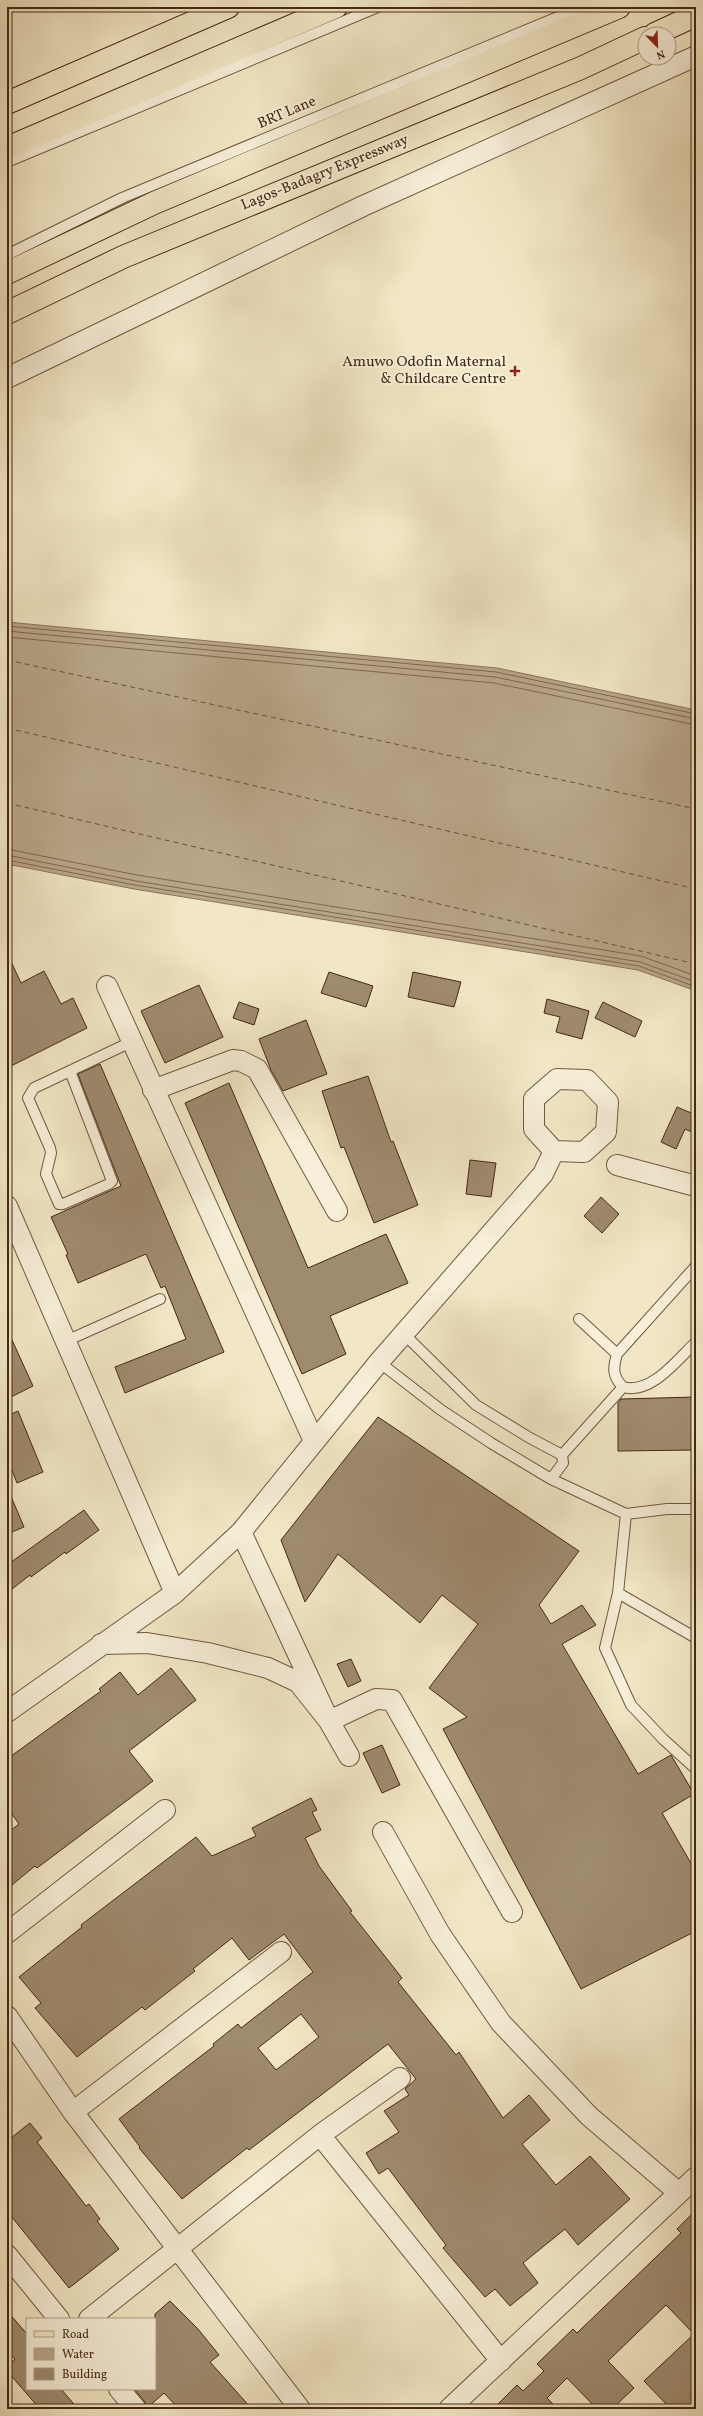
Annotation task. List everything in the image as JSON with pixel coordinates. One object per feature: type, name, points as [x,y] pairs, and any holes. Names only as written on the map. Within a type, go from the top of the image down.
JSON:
[{"type":"main road","points":[[7,103],[228,7]]},
{"type":"main road","points":[[7,148],[336,7]]},
{"type":"main road","points":[[7,273],[154,203],[619,7]]},
{"type":"main road","points":[[672,26],[696,15]]},
{"type":"main road","name":"Lagos-Badagry Expressway","points":[[7,313],[123,257],[581,68],[637,42]]},
{"type":"street","points":[[7,378],[363,206],[696,56]]},
{"type":"street","points":[[106,986],[314,1441]]},
{"type":"street","points":[[153,1090],[233,1060],[241,1061],[257,1069],[337,1211]]},
{"type":"street","points":[[7,1712],[175,1593],[241,1532],[379,1362],[543,1174],[554,1151]]},
{"type":"street","points":[[616,1165],[696,1186]]},
{"type":"street","points":[[9,1217],[66,1341],[175,1593]]},
{"type":"street","points":[[241,1532],[329,1720],[349,1756]]},
{"type":"street","points":[[101,1644],[147,1642],[208,1653],[268,1668],[298,1682],[329,1720]]},
{"type":"street","points":[[329,1720],[376,1699],[392,1700],[512,1912]]},
{"type":"street","points":[[7,1933],[165,1810]]},
{"type":"street","points":[[383,1832],[440,1934],[501,2023],[589,2116],[679,2193]]},
{"type":"street","points":[[73,2112],[281,1952]]},
{"type":"street","points":[[7,2016],[73,2112],[179,2248],[300,2409]]},
{"type":"street","points":[[90,2318],[320,2136],[400,2078]]},
{"type":"street","points":[[320,2136],[501,2361]]},
{"type":"street","points":[[449,2409],[696,2177]]},
{"type":"street","points":[[7,2255],[58,2318]]},
{"type":"street","points":[[119,2390],[136,2409]]},
{"type":"lane","points":[[7,162],[378,7]]},
{"type":"lane","name":"BRT Lane","points":[[7,255],[122,198],[582,7]]},
{"type":"lane","points":[[70,1071],[112,1181],[109,1184],[70,1201],[58,1204],[46,1179],[51,1153],[50,1148],[28,1098],[34,1088],[131,1042]]},
{"type":"lane","points":[[696,1266],[617,1354],[614,1368],[615,1379],[623,1387],[640,1389],[651,1383],[696,1342]]},
{"type":"lane","points":[[66,1341],[160,1299]]},
{"type":"lane","points":[[579,1319],[617,1354]]},
{"type":"lane","points":[[404,1334],[476,1405],[530,1438],[562,1455]]},
{"type":"lane","points":[[379,1362],[441,1410],[551,1479],[626,1514],[667,1509],[696,1509]]},
{"type":"lane","points":[[551,1479],[563,1464],[562,1455],[623,1387]]},
{"type":"lane","points":[[626,1514],[618,1593],[605,1648],[631,1705],[663,1739],[696,1769]]},
{"type":"lane","points":[[618,1593],[696,1638]]},
{"type":"water","points":[[7,622],[497,668],[696,710],[696,991],[638,970],[134,889],[7,864]]},
{"type":"building","points":[[7,953],[21,983],[44,971],[61,1004],[73,998],[87,1028],[7,1068]]},
{"type":"building","points":[[329,972],[373,986],[366,1007],[321,993]]},
{"type":"building","points":[[413,972],[461,982],[454,1007],[408,997]]},
{"type":"building","points":[[199,985],[223,1037],[165,1063],[141,1011]]},
{"type":"building","points":[[547,999],[589,1011],[582,1039],[556,1032],[560,1017],[544,1013]]},
{"type":"building","points":[[239,1002],[259,1009],[254,1025],[233,1018]]},
{"type":"building","points":[[603,1002],[642,1021],[635,1037],[595,1018]]},
{"type":"building","points":[[306,1020],[327,1074],[283,1091],[271,1070],[259,1039]]},
{"type":"building","points":[[100,1064],[224,1352],[125,1393],[115,1367],[186,1339],[165,1286],[161,1288],[146,1254],[78,1283],[66,1255],[68,1254],[51,1217],[121,1186],[78,1074]]},
{"type":"building","points":[[368,1076],[391,1142],[393,1141],[418,1205],[374,1223],[344,1147],[341,1148],[322,1091]]},
{"type":"building","points":[[229,1083],[308,1268],[386,1234],[408,1283],[330,1316],[346,1354],[302,1374],[185,1103]]},
{"type":"building","points":[[677,1107],[696,1115],[696,1134],[685,1129],[676,1149],[661,1142]]},
{"type":"building","points":[[470,1160],[496,1163],[491,1197],[466,1194]]},
{"type":"building","points":[[601,1197],[619,1214],[602,1233],[584,1216]]},
{"type":"building","points":[[7,1329],[33,1386],[7,1399]]},
{"type":"building","points":[[696,1397],[696,1450],[618,1451],[618,1403],[621,1399]]},
{"type":"building","points":[[18,1411],[43,1472],[17,1483],[7,1458],[7,1416]]},
{"type":"building","points":[[378,1417],[579,1551],[539,1605],[551,1624],[582,1605],[596,1625],[562,1644],[638,1774],[671,1755],[694,1794],[662,1813],[696,1872],[696,1931],[581,1989],[443,1729],[467,1717],[429,1688],[478,1624],[442,1595],[420,1623],[338,1554],[305,1602],[281,1540]]},
{"type":"building","points":[[7,1487],[24,1527],[7,1534]]},
{"type":"building","points":[[84,1510],[99,1530],[66,1554],[65,1552],[31,1577],[30,1575],[7,1593],[7,1565]]},
{"type":"building","points":[[351,1659],[361,1681],[348,1687],[337,1664]]},
{"type":"building","points":[[171,1668],[196,1700],[129,1751],[153,1781],[37,1868],[35,1866],[7,1889],[7,1833],[19,1824],[7,1807],[7,1759],[101,1691],[99,1689],[120,1672],[138,1695]]},
{"type":"building","points":[[382,1745],[400,1785],[382,1793],[363,1753]]},
{"type":"building","points":[[311,1798],[317,1810],[312,1812],[321,1830],[305,1838],[319,1866],[352,1911],[350,1912],[402,1978],[398,1982],[456,2055],[459,2052],[503,2118],[529,2095],[550,2120],[522,2144],[556,2185],[590,2156],[630,2199],[578,2245],[565,2229],[523,2263],[538,2283],[510,2306],[495,2289],[485,2297],[443,2248],[446,2245],[388,2168],[379,2174],[366,2153],[399,2132],[384,2111],[409,2095],[405,2089],[416,2079],[388,2044],[249,2150],[247,2148],[182,2199],[139,2148],[140,2147],[119,2119],[214,2046],[213,2044],[238,2024],[241,2028],[313,1972],[284,1934],[249,1960],[232,1938],[193,1969],[195,1971],[145,2010],[142,2007],[77,2057],[35,2008],[41,2003],[19,1977],[82,1927],[81,1925],[196,1837],[212,1856],[256,1836],[252,1828]],"holes":[[[301,2014],[319,2037],[276,2070],[258,2048]]]},
{"type":"building","points":[[30,2123],[42,2138],[37,2142],[86,2206],[89,2204],[100,2219],[97,2221],[119,2249],[69,2288],[7,2211],[7,2141]]},
{"type":"building","points":[[696,2210],[696,2409],[671,2409],[644,2381],[694,2334],[666,2305],[608,2361],[634,2388],[612,2409],[597,2409],[567,2378],[547,2398],[558,2409],[493,2409],[517,2385],[523,2391],[544,2371],[537,2364],[573,2329],[577,2333],[681,2233],[677,2229]]},
{"type":"building","points":[[170,2301],[198,2329],[219,2355],[210,2362],[252,2409],[179,2409],[164,2393],[147,2408],[145,2402],[135,2390],[156,2390],[155,2314]]},
{"type":"building","points":[[7,2311],[26,2333],[26,2390],[62,2390],[78,2409],[40,2409],[7,2371],[7,2366],[15,2359],[7,2351]]},
{"type":"ferry route","points":[[7,660],[696,809]]},
{"type":"ferry route","points":[[7,728],[696,889]]},
{"type":"ferry route","points":[[7,803],[696,964]]},
{"type":"place","name":"Amuwo Odofin Maternal & Childcare Centre","points":[[515,371]]}]
